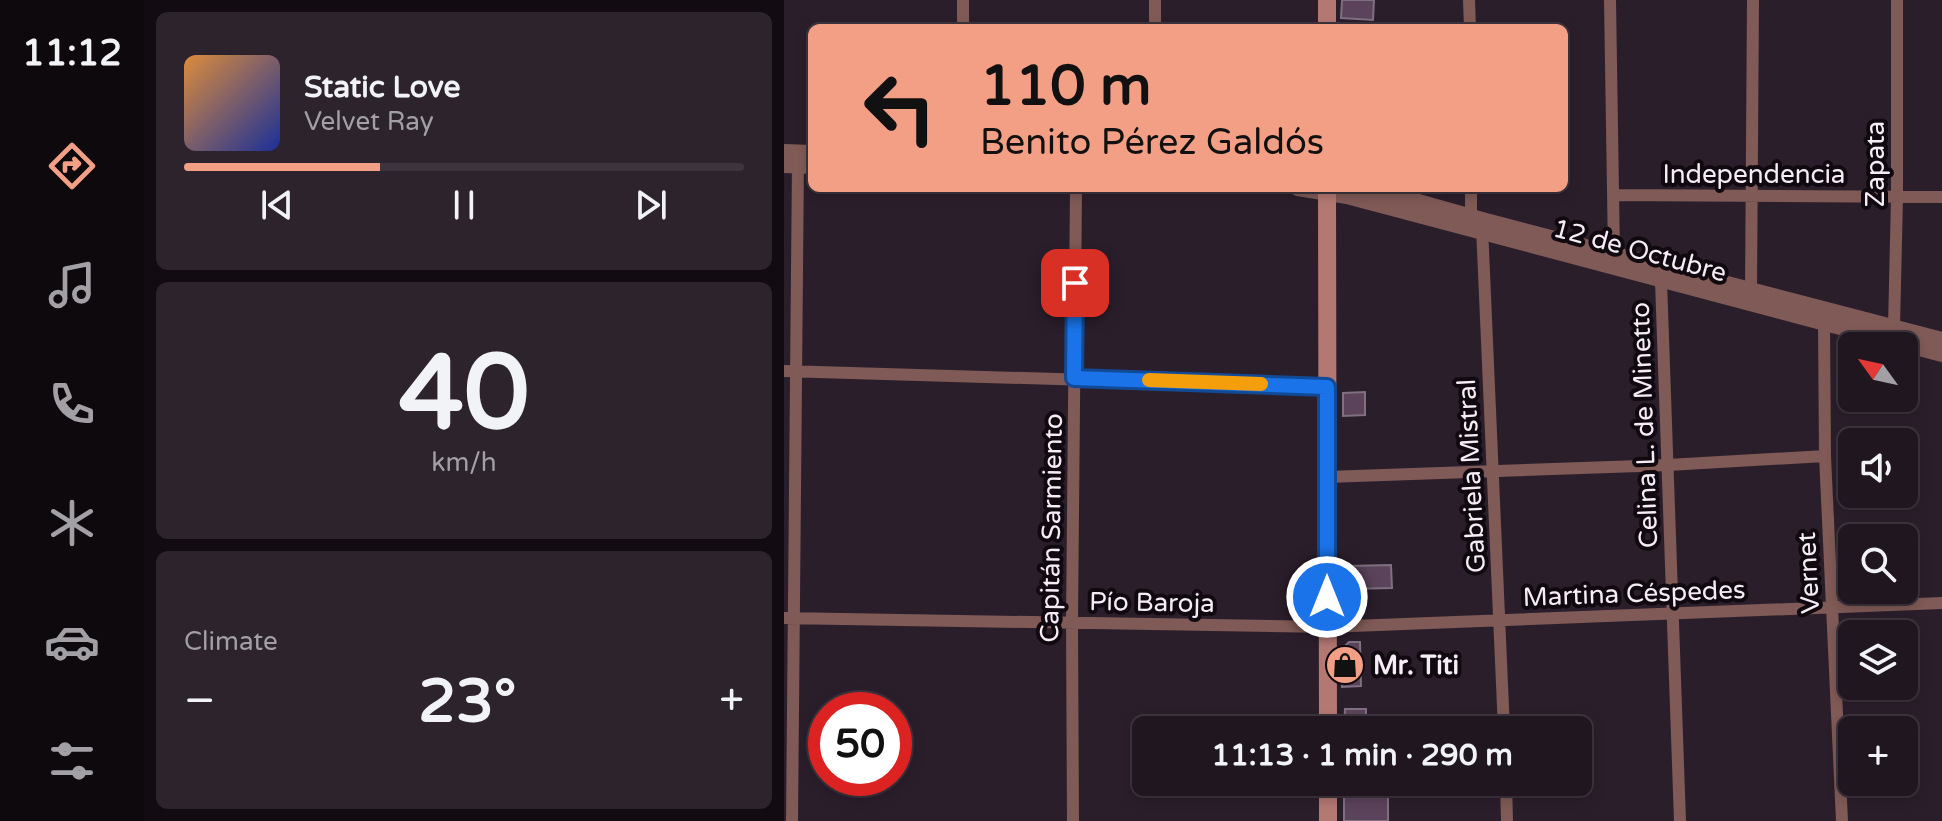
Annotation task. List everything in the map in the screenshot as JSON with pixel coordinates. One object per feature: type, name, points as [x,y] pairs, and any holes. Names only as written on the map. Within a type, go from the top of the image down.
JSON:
[{"type":"main road","points":[[1327,0],[1327,24]]},
{"type":"main road","points":[[1327,192],[1328,716]]},
{"type":"main road","points":[[1328,796],[1328,821]]},
{"type":"street","points":[[963,0],[963,24]]},
{"type":"street","points":[[1155,0],[1155,24]]},
{"type":"street","points":[[1469,0],[1470,24]]},
{"type":"street","points":[[1610,0],[1615,195],[1610,260]]},
{"type":"street","points":[[1751,291],[1753,0]]},
{"type":"street","name":"Zapata","points":[[1894,327],[1897,0]]},
{"type":"street","points":[[792,821],[788,618],[790,371],[798,159]]},
{"type":"street","name":"Capitán Sarmiento","points":[[1073,821],[1076,192]]},
{"type":"street","name":"12 de Octubre","points":[[1336,192],[1663,274],[1824,324],[1942,354]]},
{"type":"street","name":"12 de Octubre","points":[[1381,192],[1477,225]]},
{"type":"street","name":"Gabriela Mistral","points":[[1472,192],[1477,225],[1494,470],[1503,716]]},
{"type":"street","name":"Independencia","points":[[1615,195],[1942,197]]},
{"type":"street","name":"12 de Octubre","points":[[1663,274],[1751,291],[1942,340]]},
{"type":"street","name":"Celina L. de Minetto","points":[[1663,274],[1680,821]]},
{"type":"street","name":"Vernet","points":[[1824,324],[1825,456],[1842,821]]},
{"type":"street","points":[[790,371],[1327,387]]},
{"type":"street","points":[[1327,477],[1825,456]]},
{"type":"street","name":"Martina Céspedes","points":[[1327,627],[1942,603]]},
{"type":"street","name":"Pío Baroja","points":[[788,618],[1327,627]]},
{"type":"street","points":[[1506,796],[1507,821]]},
{"type":"building","points":[[1342,0],[1374,0],[1373,20],[1341,18]]},
{"type":"building","points":[[1365,392],[1365,415],[1343,416],[1343,393]]},
{"type":"building","points":[[1391,565],[1392,588],[1347,589],[1346,566]]},
{"type":"building","points":[[1349,642],[1360,642],[1361,686],[1342,687],[1341,650]]},
{"type":"building","points":[[1345,709],[1366,709],[1366,716],[1345,716]]},
{"type":"building","points":[[1344,796],[1388,796],[1388,821],[1344,821]]},
{"type":"slow traffic","points":[[1149,380],[1261,384]]},
{"type":"place","name":"Mr. Titi","points":[[1345,665]]},
{"type":"route","points":[[1075,283],[1074,378],[1327,387],[1327,597]]}]
